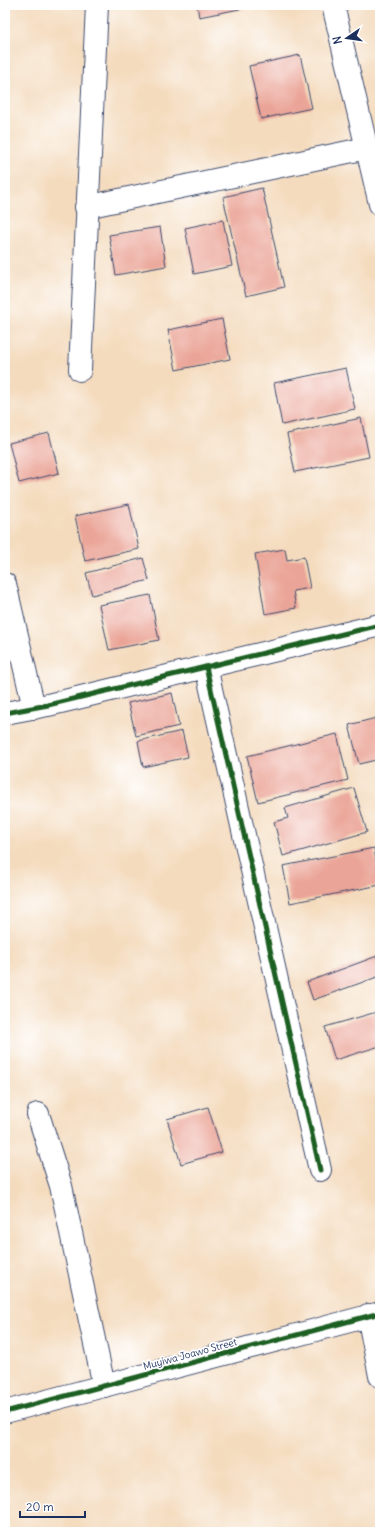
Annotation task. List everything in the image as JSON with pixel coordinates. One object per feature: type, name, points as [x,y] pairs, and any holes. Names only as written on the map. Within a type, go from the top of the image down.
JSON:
[{"type":"street","points":[[80,370],[86,206],[97,5]]},
{"type":"street","points":[[333,5],[380,204]]},
{"type":"street","points":[[86,206],[367,148]]},
{"type":"street","points":[[5,584],[34,708]]},
{"type":"street","points":[[5,713],[34,708],[380,625]]},
{"type":"street","points":[[206,667],[320,1170]]},
{"type":"street","points":[[38,1114],[61,1186],[104,1386]]},
{"type":"street","points":[[374,1314],[380,1376]]},
{"type":"street","name":"Muyiwa Joawo Street","points":[[5,1412],[374,1314]]},
{"type":"building","points":[[197,5],[255,5],[255,6],[199,17]]},
{"type":"building","points":[[300,55],[312,108],[261,119],[249,66]]},
{"type":"building","points":[[262,188],[284,287],[246,296],[223,197]]},
{"type":"building","points":[[223,220],[232,266],[194,274],[185,228]]},
{"type":"building","points":[[160,227],[166,266],[116,275],[109,235]]},
{"type":"building","points":[[222,319],[230,359],[176,370],[168,330]]},
{"type":"building","points":[[346,368],[355,409],[282,425],[274,383]]},
{"type":"building","points":[[361,418],[369,457],[295,472],[287,434]]},
{"type":"building","points":[[49,433],[59,473],[19,483],[9,443]]},
{"type":"building","points":[[129,504],[139,549],[85,561],[75,516]]},
{"type":"building","points":[[285,549],[287,560],[304,557],[310,588],[293,591],[296,608],[265,614],[255,554]]},
{"type":"building","points":[[143,558],[149,580],[92,595],[86,573]]},
{"type":"building","points":[[150,595],[159,640],[109,650],[99,605]]},
{"type":"building","points":[[172,693],[179,726],[136,736],[128,703]]},
{"type":"building","points":[[380,717],[380,759],[359,764],[349,725]]},
{"type":"building","points":[[182,731],[188,757],[143,767],[138,741]]},
{"type":"building","points":[[337,734],[348,780],[258,802],[247,756]]},
{"type":"building","points":[[354,788],[367,832],[283,856],[274,822],[288,818],[285,808]]},
{"type":"building","points":[[374,848],[380,885],[290,903],[283,866]]},
{"type":"building","points":[[380,955],[380,976],[313,1000],[307,982]]},
{"type":"building","points":[[380,1011],[380,1046],[335,1060],[325,1027]]},
{"type":"building","points":[[208,1107],[222,1152],[181,1164],[167,1119]]},
{"type":"cycle path","points":[[5,713],[48,705],[380,625]]},
{"type":"cycle path","points":[[206,667],[320,1170]]},
{"type":"cycle path","points":[[5,1412],[380,1313]]}]
